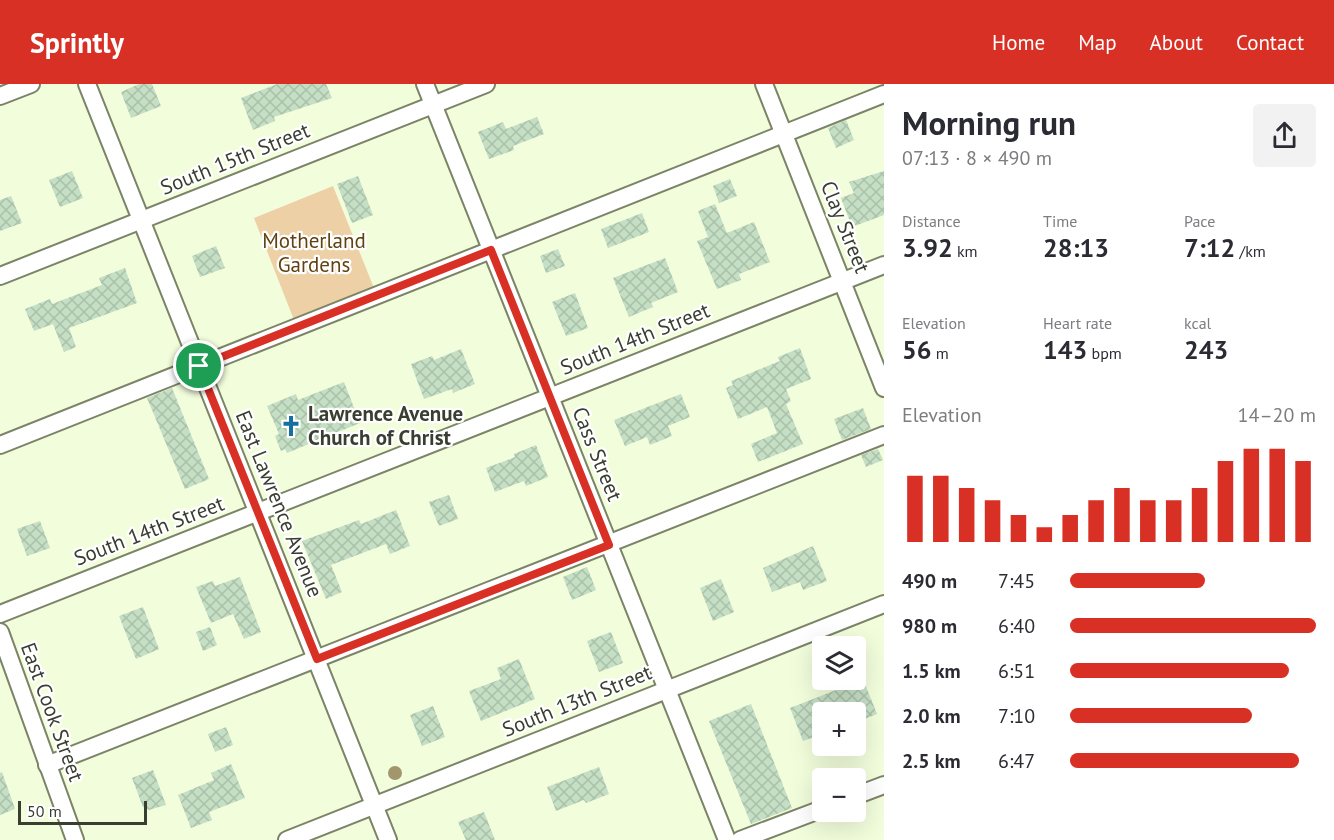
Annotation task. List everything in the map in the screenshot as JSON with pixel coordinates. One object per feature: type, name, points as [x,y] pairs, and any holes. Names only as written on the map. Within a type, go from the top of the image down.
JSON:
[{"type":"street","points":[[0,96],[31,84]]},
{"type":"street","name":"East Lawrence Avenue","points":[[87,84],[388,840]]},
{"type":"street","name":"Cass Street","points":[[425,84],[727,840]]},
{"type":"street","name":"South 15th Street","points":[[0,276],[486,84]]},
{"type":"street","name":"Clay Street","points":[[764,84],[884,388]]},
{"type":"street","points":[[0,445],[884,94]]},
{"type":"street","name":"South 14th Street","points":[[0,614],[884,265]]},
{"type":"street","points":[[47,765],[884,435]]},
{"type":"street","name":"South 13th Street","points":[[287,840],[884,604]]},
{"type":"street","name":"East Cook Street","points":[[0,632],[75,840]]},
{"type":"street","points":[[866,792],[884,785]]},
{"type":"street","points":[[740,840],[812,813]]},
{"type":"green space","name":"Motherland Gardens","points":[[333,186],[374,288],[294,320],[254,218]]},
{"type":"building","points":[[139,84],[152,84],[161,106],[131,118],[121,92]]},
{"type":"building","points":[[277,84],[326,84],[332,98],[274,117],[275,121],[253,130],[241,98]]},
{"type":"building","points":[[537,117],[544,134],[513,146],[514,150],[489,159],[478,132],[503,122],[506,129]]},
{"type":"building","points":[[846,120],[854,140],[836,148],[828,128]]},
{"type":"building","points":[[72,171],[83,198],[60,207],[49,180]]},
{"type":"building","points":[[884,171],[884,215],[852,227],[841,198],[854,193],[849,182]]},
{"type":"building","points":[[358,176],[373,215],[352,223],[337,184]]},
{"type":"building","points":[[730,179],[737,196],[719,203],[713,186]]},
{"type":"building","points":[[11,196],[22,223],[0,231],[0,200]]},
{"type":"building","points":[[715,204],[727,233],[754,222],[770,262],[739,274],[741,280],[717,289],[697,241],[708,237],[698,211]]},
{"type":"building","points":[[642,213],[649,232],[608,248],[601,229]]},
{"type":"building","points":[[216,246],[225,268],[200,277],[192,256]]},
{"type":"building","points":[[558,249],[565,266],[546,273],[540,256]]},
{"type":"building","points":[[665,258],[678,292],[651,303],[653,307],[629,317],[613,278]]},
{"type":"building","points":[[125,268],[137,303],[69,328],[76,347],[64,352],[53,324],[34,331],[25,309],[50,299],[52,304],[102,285],[99,278]]},
{"type":"building","points":[[575,293],[588,328],[566,336],[552,302]]},
{"type":"building","points":[[800,348],[811,379],[786,389],[791,401],[786,404],[803,444],[758,462],[751,444],[777,433],[767,407],[738,419],[726,388],[733,385],[731,381],[780,361],[778,357]]},
{"type":"building","points":[[461,349],[475,384],[453,393],[452,389],[424,399],[411,364],[432,356],[434,360]]},
{"type":"building","points":[[344,382],[360,423],[287,453],[285,449],[281,451],[275,436],[279,434],[267,406],[296,394],[298,400]]},
{"type":"building","points":[[172,388],[209,479],[185,489],[147,398]]},
{"type":"building","points":[[681,394],[690,417],[668,426],[672,436],[650,445],[647,437],[625,446],[614,420]]},
{"type":"building","points":[[863,408],[871,429],[842,440],[834,419]]},
{"type":"building","points":[[536,445],[548,477],[526,486],[524,481],[495,492],[486,468],[515,457],[514,454]]},
{"type":"building","points":[[878,449],[883,460],[866,467],[861,455]]},
{"type":"building","points":[[449,495],[458,519],[439,526],[429,502]]},
{"type":"building","points":[[396,510],[410,546],[390,554],[386,544],[331,565],[342,592],[326,599],[302,541],[359,520],[361,524]]},
{"type":"building","points":[[40,521],[50,548],[27,556],[17,529]]},
{"type":"building","points":[[813,546],[827,581],[803,590],[800,582],[772,592],[763,568]]},
{"type":"building","points":[[587,567],[596,590],[572,600],[563,577]]},
{"type":"building","points":[[240,577],[261,632],[244,639],[233,614],[211,623],[196,587],[213,581],[215,586]]},
{"type":"building","points":[[721,579],[734,612],[713,621],[700,588]]},
{"type":"building","points":[[143,607],[159,649],[136,659],[119,616]]},
{"type":"building","points":[[210,627],[217,645],[203,651],[196,632]]},
{"type":"building","points":[[611,632],[623,663],[599,672],[587,641]]},
{"type":"building","points":[[519,659],[535,699],[481,721],[469,691],[501,679],[497,668]]},
{"type":"building","points":[[866,686],[877,714],[866,718],[866,702],[812,702],[812,738],[803,741],[790,708],[836,690],[866,690]]},
{"type":"building","points":[[751,704],[792,808],[751,824],[709,721]]},
{"type":"building","points":[[433,706],[445,737],[422,746],[410,715]]},
{"type":"building","points":[[226,727],[233,745],[215,752],[208,734]]},
{"type":"building","points":[[231,764],[245,798],[209,812],[212,820],[191,828],[178,795],[214,780],[211,773]]},
{"type":"building","points":[[599,767],[609,794],[586,803],[584,800],[556,811],[547,787]]},
{"type":"building","points":[[153,770],[166,805],[149,810],[143,807],[132,778]]},
{"type":"building","points":[[2,772],[15,809],[0,815],[0,773]]},
{"type":"building","points":[[484,812],[495,840],[466,840],[458,822]]},
{"type":"place","name":"Lawrence Avenue Church of Christ","points":[[291,426]]},
{"type":"route","points":[[491,250],[609,545],[317,659],[199,366],[491,250]]}]
